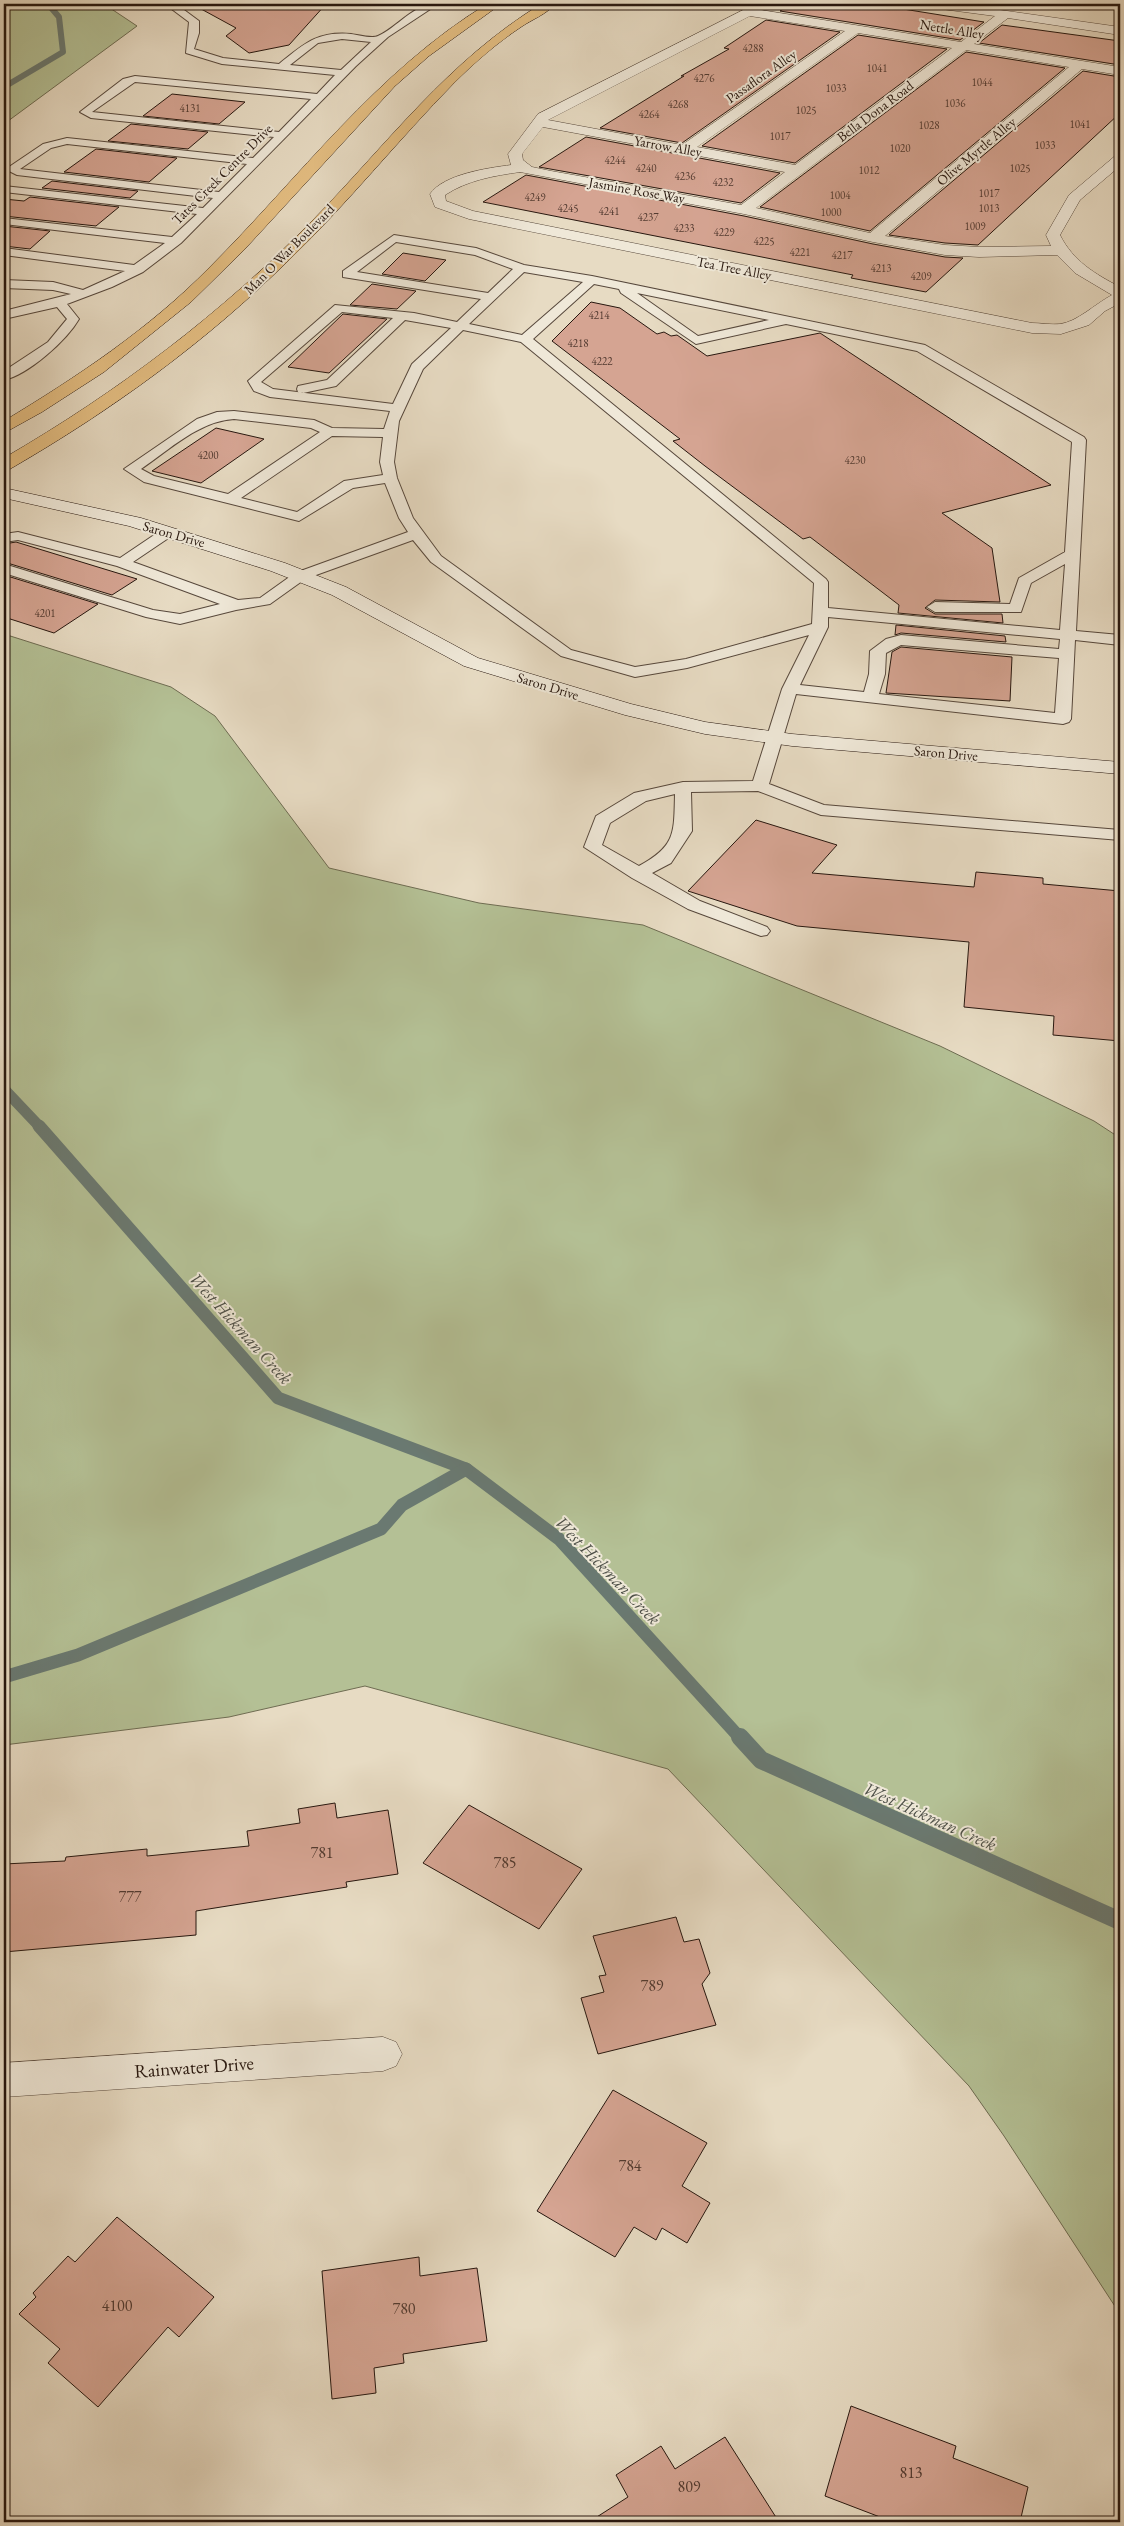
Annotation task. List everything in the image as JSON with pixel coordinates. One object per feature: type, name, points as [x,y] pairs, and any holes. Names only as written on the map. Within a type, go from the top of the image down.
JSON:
[{"type":"main road","points":[[4,428],[88,376],[168,315],[234,253],[347,128],[421,55],[495,4]]},
{"type":"main road","name":"Man O War Boulevard","points":[[4,465],[83,417],[170,357],[223,314],[319,222],[446,84],[484,47],[502,32],[549,4]]},
{"type":"street","points":[[522,167],[516,162],[515,154],[540,122],[553,112],[764,4]]},
{"type":"street","points":[[934,4],[1120,31]]},
{"type":"street","name":"Nettle Alley","points":[[749,12],[1120,71]]},
{"type":"street","name":"Bella Dona Road","points":[[744,210],[1006,14]]},
{"type":"street","name":"Passaflora Alley","points":[[685,149],[856,30]]},
{"type":"street","name":"Olive Myrtle Alley","points":[[873,238],[1079,65]]},
{"type":"street","name":"Yarrow Alley","points":[[540,122],[796,170]]},
{"type":"street","points":[[1120,159],[1106,179],[1074,198],[1053,235],[1059,250],[1086,276],[1120,295]]},
{"type":"street","name":"Jasmine Rose Way","points":[[522,167],[551,175],[744,210],[873,238],[945,250],[979,252],[1059,250]]},
{"type":"street","name":"Tea Tree Alley","points":[[522,167],[488,173],[449,185],[437,194],[440,204],[469,215],[1032,328],[1061,329],[1084,322],[1099,308],[1120,295]]},
{"type":"street","name":"Saron Drive","points":[[4,493],[134,522],[300,576],[338,591],[472,662],[624,709],[705,728],[775,738],[1120,768]]},
{"type":"street","name":"Rainwater Drive","points":[[4,2080],[383,2054]]},
{"type":"lane","points":[[170,4],[194,21],[194,33],[189,52],[222,61],[344,73]]},
{"type":"lane","name":"Tates Creek Centre Drive","points":[[4,315],[60,302],[84,294],[139,269],[177,241],[344,73],[380,40],[433,4]]},
{"type":"lane","points":[[282,67],[312,43],[320,39],[334,37],[380,40]]},
{"type":"lane","points":[[282,135],[91,115],[85,112],[127,81],[135,79],[320,97]]},
{"type":"lane","points":[[222,196],[13,170],[47,146],[67,141],[256,162]]},
{"type":"lane","points":[[4,189],[207,212]]},
{"type":"lane","points":[[4,221],[177,241]]},
{"type":"lane","points":[[491,297],[347,274],[394,238],[466,250],[514,264],[521,268],[592,280],[921,348],[1079,440],[1063,719],[790,689]]},
{"type":"lane","points":[[4,251],[139,269]]},
{"type":"lane","points":[[521,268],[417,367],[397,408],[390,433],[387,462],[390,478],[406,518],[436,559],[566,653],[635,672],[687,663],[821,614],[901,606]]},
{"type":"lane","points":[[525,339],[592,280]]},
{"type":"lane","points":[[4,284],[53,286],[84,294]]},
{"type":"lane","points":[[617,285],[696,340],[789,320]]},
{"type":"lane","points":[[4,300],[25,311]]},
{"type":"lane","points":[[4,376],[68,330],[72,320],[60,302]]},
{"type":"lane","points":[[254,381],[339,308],[408,316],[525,339],[821,582],[821,614],[790,689],[760,786]]},
{"type":"lane","points":[[254,381],[290,388],[318,387],[331,383],[408,316]]},
{"type":"lane","points":[[331,398],[408,316]]},
{"type":"lane","points":[[11,358],[26,362]]},
{"type":"lane","points":[[254,381],[259,388],[270,393],[331,398],[397,408]]},
{"type":"lane","points":[[390,433],[329,432],[314,424],[234,415],[217,416],[202,422],[131,469],[139,474],[299,517],[349,484],[390,478]]},
{"type":"lane","points":[[230,500],[329,432]]},
{"type":"lane","points":[[122,563],[168,532]]},
{"type":"lane","points":[[4,568],[151,614],[180,619],[236,605],[265,601],[300,576],[416,534]]},
{"type":"lane","points":[[4,538],[18,536],[122,563],[236,605]]},
{"type":"lane","points":[[934,607],[1016,609],[1024,581],[1072,554]]},
{"type":"lane","points":[[821,614],[1120,640]]},
{"type":"lane","points":[[870,698],[877,674],[878,651],[891,642],[900,640],[1067,654]]},
{"type":"lane","points":[[761,930],[694,905],[593,847],[602,820],[640,797],[683,787],[760,786],[821,810],[1120,835]]},
{"type":"lane","points":[[638,874],[665,859],[683,831],[683,787]]},
{"type":"green space","points":[[4,4],[104,4],[137,26],[4,124]]},
{"type":"green space","points":[[4,634],[171,687],[215,716],[329,868],[479,903],[643,925],[940,1046],[1094,1121],[1120,1138],[1120,2314],[1004,2136],[969,2086],[668,1769],[365,1686],[229,1717],[4,1745]]},
{"type":"building","points":[[192,4],[326,4],[289,45],[249,53],[226,36],[236,28]]},
{"type":"building","points":[[792,4],[872,4],[984,22],[960,40],[780,11]]},
{"type":"building","points":[[766,20],[840,32],[682,143],[600,128],[684,76],[681,76],[729,49],[724,48]]},
{"type":"building","points":[[1002,25],[1120,41],[1120,65],[979,43]]},
{"type":"building","points":[[858,35],[947,49],[795,163],[702,146]]},
{"type":"building","points":[[966,52],[1065,68],[870,231],[760,207]]},
{"type":"building","points":[[1083,71],[1120,77],[1120,113],[978,245],[945,243],[889,235]]},
{"type":"building","points":[[172,94],[245,102],[219,124],[143,116]]},
{"type":"building","points":[[131,124],[208,132],[188,149],[108,141]]},
{"type":"building","points":[[586,137],[780,173],[741,203],[539,167]]},
{"type":"building","points":[[96,149],[177,158],[149,182],[64,172]]},
{"type":"building","points":[[526,175],[744,216],[873,244],[945,257],[963,258],[926,292],[851,278],[853,275],[483,202]]},
{"type":"building","points":[[52,181],[138,191],[130,198],[42,188]]},
{"type":"building","points":[[30,197],[119,207],[96,226],[4,216],[4,199],[24,201]]},
{"type":"building","points":[[4,226],[50,231],[30,249],[4,246]]},
{"type":"building","points":[[403,253],[446,260],[425,281],[382,274]]},
{"type":"building","points":[[372,284],[416,291],[397,309],[350,305]]},
{"type":"building","points":[[591,302],[620,308],[657,334],[664,332],[671,336],[677,335],[707,356],[820,333],[1051,485],[942,513],[992,548],[1000,602],[935,600],[925,608],[935,614],[1002,614],[1003,623],[898,613],[899,605],[810,537],[803,539],[705,466],[673,441],[680,439],[552,341]]},
{"type":"building","points":[[343,314],[387,319],[329,373],[288,367]]},
{"type":"building","points":[[216,428],[264,439],[201,483],[152,471]]},
{"type":"building","points":[[16,542],[137,579],[112,595],[4,562],[4,544]]},
{"type":"building","points":[[4,575],[98,604],[54,633],[4,617]]},
{"type":"building","points":[[896,625],[1005,636],[1006,642],[901,633],[895,635]]},
{"type":"building","points":[[901,647],[1012,657],[1010,701],[886,693],[892,652]]},
{"type":"building","points":[[756,820],[837,845],[812,873],[974,887],[976,872],[1043,878],[1043,884],[1120,891],[1120,1041],[1053,1035],[1054,1016],[964,1007],[969,942],[797,926],[688,891]]},
{"type":"building","points":[[335,1803],[337,1818],[388,1810],[398,1874],[346,1882],[347,1887],[196,1911],[196,1935],[4,1952],[4,1864],[65,1861],[66,1857],[147,1849],[147,1856],[249,1846],[247,1831],[300,1823],[298,1809]]},
{"type":"building","points":[[469,1805],[582,1869],[539,1929],[423,1863]]},
{"type":"building","points":[[676,1917],[684,1942],[699,1939],[710,1973],[702,1984],[716,2025],[598,2054],[581,1998],[604,1992],[599,1976],[606,1975],[593,1936]]},
{"type":"building","points":[[613,2090],[707,2143],[682,2186],[710,2203],[687,2243],[662,2228],[656,2240],[634,2227],[615,2257],[537,2211]]},
{"type":"building","points":[[117,2217],[214,2297],[179,2337],[168,2327],[98,2407],[48,2363],[60,2349],[19,2314],[36,2297],[33,2293],[68,2256],[75,2262]]},
{"type":"building","points":[[419,2257],[420,2276],[477,2268],[487,2341],[403,2354],[404,2363],[374,2368],[376,2393],[332,2399],[322,2271]]},
{"type":"building","points":[[851,2406],[956,2446],[953,2458],[1028,2487],[1020,2522],[893,2522],[825,2496]]},
{"type":"building","points":[[725,2437],[779,2522],[589,2522],[628,2497],[616,2475],[661,2446],[675,2469]]},
{"type":"waterway","name":"West Hickman Creek","points":[[4,87],[63,52],[59,17],[48,4]]},
{"type":"waterway","name":"West Hickman Creek","points":[[4,1089],[40,1127]]},
{"type":"waterway","name":"West Hickman Creek","points":[[39,1126],[278,1398],[466,1469]]},
{"type":"waterway","points":[[4,1677],[78,1655],[381,1529],[402,1505],[466,1469]]},
{"type":"waterway","name":"West Hickman Creek","points":[[466,1469],[559,1539],[741,1739]]},
{"type":"waterway","name":"West Hickman Creek","points":[[740,1737],[761,1760],[1120,1921]]}]
